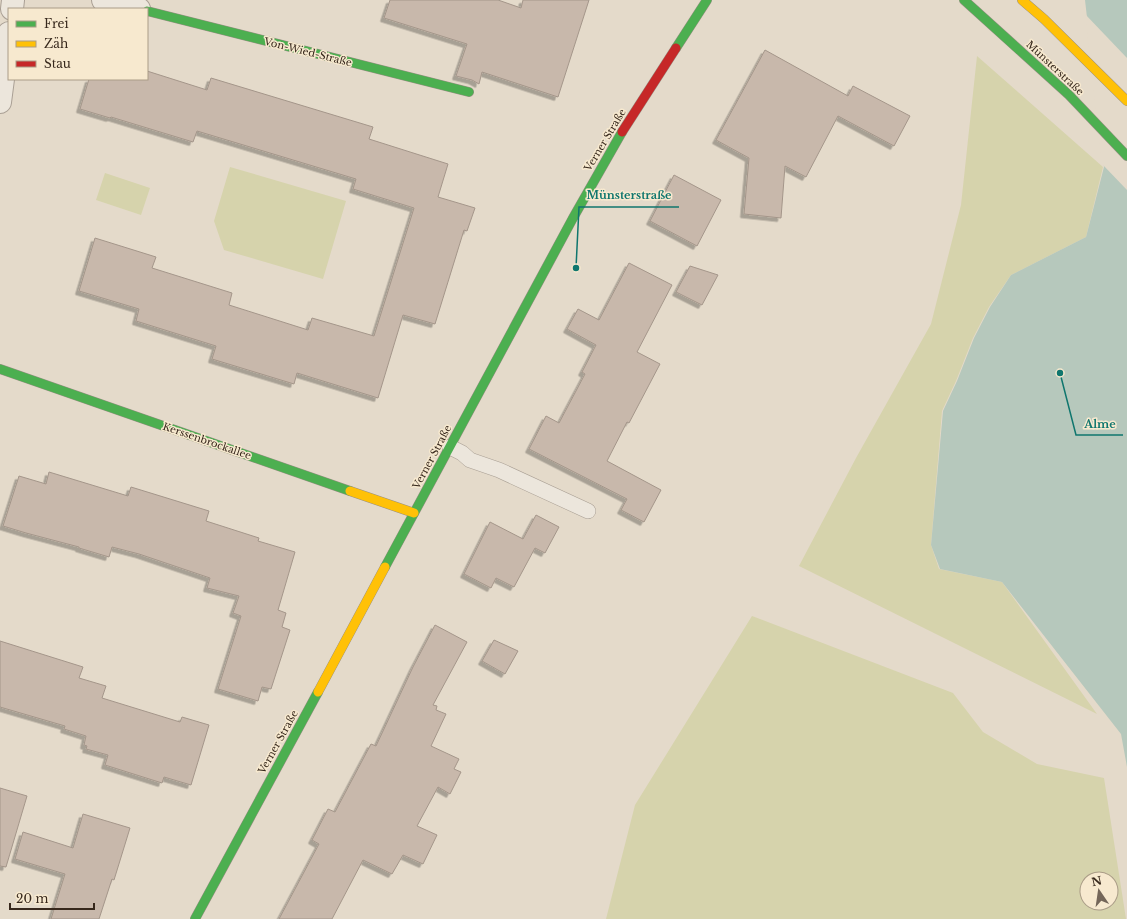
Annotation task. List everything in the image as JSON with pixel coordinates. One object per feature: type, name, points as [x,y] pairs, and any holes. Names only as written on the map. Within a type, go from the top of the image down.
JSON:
[{"type":"main road","name":"Verner Straße","points":[[195,919],[573,218],[619,136],[707,0]]},
{"type":"main road","name":"Münsterstraße","points":[[964,0],[1054,81],[1127,156]]},
{"type":"main road","points":[[1022,0],[1044,19],[1127,101]]},
{"type":"main road","name":"Von-Wied-Straße","points":[[148,11],[469,92]]},
{"type":"main road","name":"Kerssenbrockallee","points":[[0,369],[414,513]]},
{"type":"street","points":[[103,0],[135,8]]},
{"type":"street","points":[[0,102],[8,41]]},
{"type":"lane","points":[[450,447],[462,453],[470,460],[499,470],[588,511]]},
{"type":"shaded area","points":[[1085,0],[1127,0],[1127,767],[1121,734],[1002,582],[940,569],[931,545],[943,411],[974,338],[990,307],[1011,275],[1086,237],[1104,167]]},
{"type":"shaded area","points":[[977,56],[1103,167],[1086,237],[1011,275],[989,307],[973,338],[942,411],[931,545],[939,569],[1002,582],[1097,714],[799,566],[856,458],[931,324],[961,205]]},
{"type":"shaded area","points":[[230,167],[346,201],[323,279],[224,250],[214,221]]},
{"type":"shaded area","points":[[105,173],[150,188],[141,215],[96,200]]},
{"type":"shaded area","points":[[752,616],[953,693],[983,732],[1037,764],[1104,778],[1119,871],[1079,871],[1079,911],[1119,911],[1119,874],[1126,919],[606,919],[635,805]]},
{"type":"pier","points":[[1085,14],[1127,58],[1127,190],[1102,164]]},
{"type":"building","points":[[390,0],[498,0],[521,8],[523,0],[589,0],[558,97],[482,72],[479,84],[472,80],[456,76],[467,44],[384,18]]},
{"type":"building","points":[[765,50],[848,96],[853,86],[910,116],[894,146],[838,116],[806,177],[785,166],[781,218],[744,214],[749,158],[716,140]]},
{"type":"building","points":[[148,71],[207,90],[211,78],[373,127],[369,139],[448,164],[438,197],[475,208],[467,231],[464,230],[435,324],[403,315],[378,398],[297,373],[294,384],[212,359],[216,346],[136,321],[139,309],[79,291],[95,238],[156,257],[152,268],[232,293],[229,305],[308,330],[312,318],[374,336],[414,208],[353,189],[356,179],[197,131],[193,142],[80,109],[89,80],[148,80]]},
{"type":"building","points":[[674,175],[721,200],[697,246],[650,221]]},
{"type":"building","points":[[629,263],[672,285],[637,352],[660,364],[607,461],[661,490],[644,522],[621,510],[627,499],[529,449],[546,416],[559,423],[585,374],[582,372],[596,345],[567,329],[578,309],[599,320]]},
{"type":"building","points":[[690,266],[718,275],[702,305],[676,292]]},
{"type":"building","points":[[49,472],[128,496],[131,487],[209,511],[206,521],[259,538],[258,541],[295,552],[278,610],[286,613],[282,627],[290,630],[271,689],[262,687],[258,701],[218,689],[241,616],[233,613],[239,596],[207,588],[210,578],[139,554],[112,547],[109,557],[3,526],[19,476],[46,484]]},
{"type":"building","points":[[536,515],[559,527],[545,553],[535,548],[514,587],[496,578],[491,588],[464,574],[490,522],[523,539]]},
{"type":"building","points":[[435,625],[467,642],[433,705],[437,706],[436,710],[446,714],[431,746],[459,759],[454,769],[461,772],[450,794],[438,787],[417,826],[437,835],[423,864],[403,855],[392,874],[363,860],[332,919],[279,919],[319,844],[312,840],[328,809],[335,812],[371,744],[376,746],[413,667]]},
{"type":"building","points":[[494,640],[518,651],[505,674],[482,661]]},
{"type":"building","points":[[0,641],[83,667],[79,678],[106,686],[102,698],[180,722],[182,717],[209,725],[191,785],[164,777],[162,783],[105,765],[108,755],[86,749],[87,746],[84,745],[86,736],[64,729],[65,726],[0,707]]},
{"type":"building","points":[[0,788],[27,796],[6,867],[0,866]]},
{"type":"building","points":[[83,814],[130,828],[114,880],[112,879],[99,919],[51,919],[65,874],[15,859],[23,832],[73,848]]},
{"type":"traffic: fast","points":[[676,48],[707,0]]},
{"type":"traffic: fast","points":[[964,0],[1069,95],[1127,156]]},
{"type":"traffic: fast","points":[[148,11],[469,92]]},
{"type":"traffic: fast","points":[[385,567],[573,218],[622,132]]},
{"type":"traffic: fast","points":[[0,369],[350,491]]},
{"type":"traffic: fast","points":[[195,919],[318,692]]},
{"type":"traffic: slow","points":[[1022,0],[1044,19],[1127,101]]},
{"type":"traffic: slow","points":[[350,491],[414,513]]},
{"type":"traffic: slow","points":[[318,692],[385,567]]},
{"type":"traffic: jam","points":[[622,132],[676,48]]},
{"type":"place","name":"Münsterstraße","points":[[576,268]]},
{"type":"place","name":"Alme","points":[[1060,373]]}]
